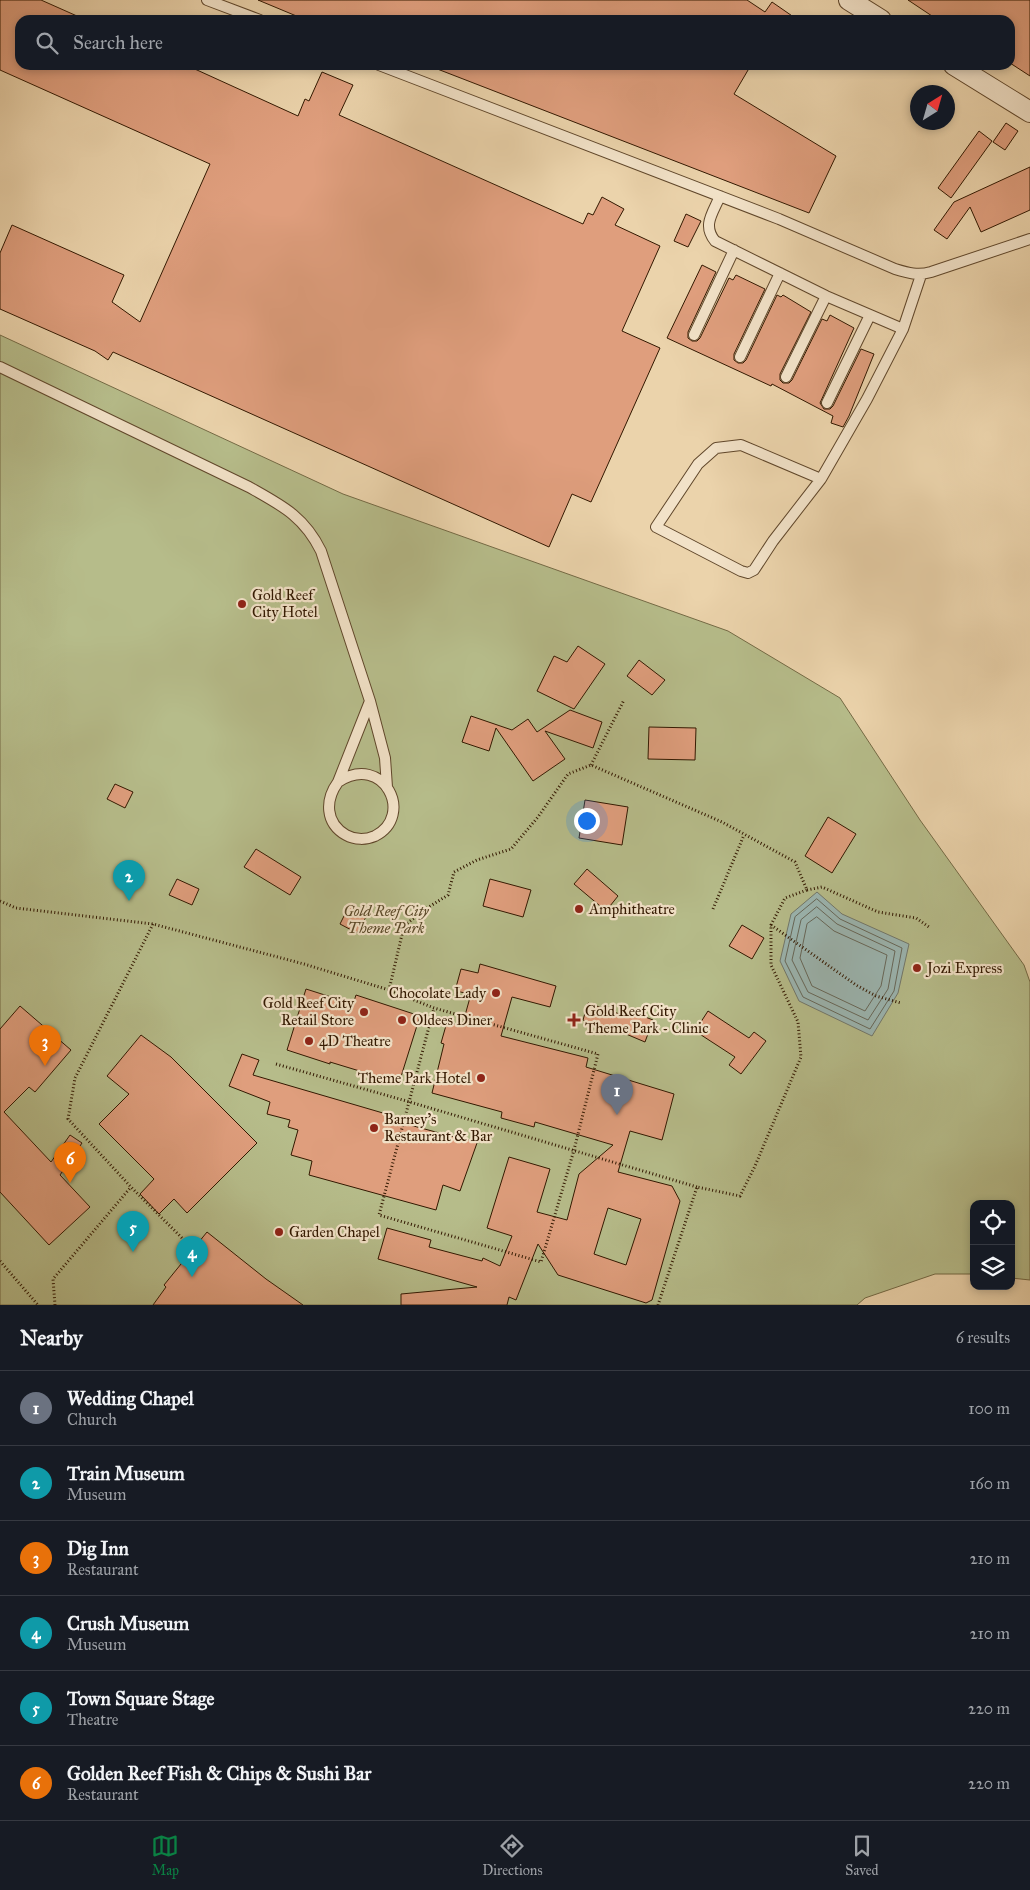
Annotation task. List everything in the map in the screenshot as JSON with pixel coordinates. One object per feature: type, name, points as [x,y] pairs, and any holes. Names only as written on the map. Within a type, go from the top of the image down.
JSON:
[{"type":"street","points":[[849,0],[873,15]]},
{"type":"street","points":[[962,70],[1030,112]]},
{"type":"lane","points":[[207,0],[247,15]]},
{"type":"lane","points":[[392,70],[779,219],[895,269],[921,275],[1030,239]]},
{"type":"lane","points":[[720,196],[707,227],[714,241],[826,296],[903,329]]},
{"type":"lane","points":[[694,335],[734,250]]},
{"type":"lane","points":[[740,357],[780,273]]},
{"type":"lane","points":[[821,479],[741,445],[716,448],[698,464],[656,527],[710,556],[748,573],[754,570],[821,479],[867,399],[903,329],[921,275]]},
{"type":"lane","points":[[786,377],[826,296]]},
{"type":"lane","points":[[827,403],[870,315]]},
{"type":"lane","points":[[0,367],[249,487],[284,508],[305,524],[321,550],[370,701],[385,758],[387,787]]},
{"type":"lane","points":[[338,782],[348,776],[359,774],[370,775],[379,779],[392,796],[394,806],[388,826],[376,835],[361,839],[350,838],[340,832],[331,818],[328,802],[338,782],[370,701]]},
{"type":"path","points":[[388,990],[404,926],[424,910],[448,895],[454,872],[478,860],[511,850],[538,817],[568,774],[591,765],[624,700]]},
{"type":"path","points":[[591,765],[722,822],[794,862],[807,890]]},
{"type":"path","points":[[713,909],[744,835]]},
{"type":"path","points":[[276,1064],[696,1187],[740,1196],[755,1166],[801,1057],[798,1022],[771,965],[771,924],[784,898],[807,890],[822,888],[878,912],[916,918],[929,927]]},
{"type":"path","points":[[0,901],[16,908],[153,924],[304,964],[388,990],[434,1008],[598,1054],[574,1150],[542,1262],[379,1215],[434,1008]]},
{"type":"path","points":[[153,924],[75,1078],[68,1119],[131,1187],[184,1240]]},
{"type":"path","points":[[771,924],[856,985],[876,996],[901,1003]]},
{"type":"path","points":[[55,1305],[53,1278],[131,1187]]},
{"type":"path","points":[[658,1305],[696,1187]]},
{"type":"path","points":[[0,1261],[38,1305]]},
{"type":"green space","name":"Gold Reef City Theme Park","points":[[0,335],[343,494],[728,631],[840,698],[920,820],[1024,965],[1030,982],[1030,1280],[1015,1278],[1015,1200],[970,1200],[970,1274],[935,1274],[865,1298],[857,1305],[0,1305]]},
{"type":"water","points":[[817,892],[842,914],[909,944],[898,993],[872,1036],[799,1001],[780,961],[791,914]]},
{"type":"building","points":[[0,0],[41,0],[75,15],[15,15],[15,70],[197,70],[298,116],[305,99],[309,101],[322,72],[353,85],[339,115],[583,224],[588,213],[593,215],[602,197],[624,209],[615,225],[660,246],[622,331],[660,348],[591,502],[572,494],[549,547],[113,352],[108,360],[95,351],[0,309],[0,253],[12,225],[124,275],[112,302],[140,322],[210,164],[0,70]]},
{"type":"building","points":[[258,0],[747,0],[765,12],[772,2],[791,15],[294,15]]},
{"type":"building","points":[[908,0],[1030,0],[1030,76],[1015,66],[1015,15],[930,15]]},
{"type":"building","points":[[440,70],[748,70],[734,94],[836,156],[809,213]]},
{"type":"building","points":[[1006,123],[1018,131],[1005,150],[993,142]]},
{"type":"building","points":[[979,131],[992,141],[951,198],[938,188]]},
{"type":"building","points":[[1030,167],[1030,210],[981,232],[970,207],[947,239],[934,230],[954,202]]},
{"type":"building","points":[[686,214],[701,221],[688,247],[674,241]]},
{"type":"building","points":[[702,265],[716,272],[688,332],[688,338],[692,341],[697,341],[700,338],[729,278],[733,280],[736,275],[765,289],[734,354],[734,360],[738,363],[743,363],[746,360],[777,295],[781,297],[783,295],[811,312],[780,374],[780,380],[783,383],[789,383],[792,380],[822,319],[827,321],[830,315],[854,328],[820,403],[824,409],[830,409],[833,406],[861,349],[874,354],[843,427],[831,423],[833,416],[772,384],[771,386],[667,338]]},
{"type":"building","points":[[578,646],[605,664],[574,709],[537,691],[554,656],[567,662]]},
{"type":"building","points":[[639,660],[665,680],[652,695],[627,676]]},
{"type":"building","points":[[570,710],[602,722],[593,748],[545,731],[565,759],[533,781],[496,728],[489,751],[462,742],[471,716],[512,730],[528,719],[537,732]]},
{"type":"building","points":[[649,727],[696,728],[695,760],[648,759]]},
{"type":"building","points":[[115,784],[133,792],[125,808],[107,799]]},
{"type":"building","points":[[585,800],[628,807],[622,845],[579,838]]},
{"type":"building","points":[[828,817],[856,834],[832,873],[805,856]]},
{"type":"building","points":[[256,849],[301,877],[290,895],[244,867]]},
{"type":"building","points":[[587,869],[618,896],[606,911],[574,884]]},
{"type":"building","points":[[177,879],[199,889],[192,905],[169,895]]},
{"type":"building","points":[[490,879],[531,890],[523,917],[483,906]]},
{"type":"building","points":[[349,906],[367,915],[357,933],[340,924]]},
{"type":"building","points":[[742,925],[764,938],[752,959],[729,946]]},
{"type":"building","points":[[480,964],[556,986],[550,1007],[512,997],[501,1036],[588,1058],[586,1067],[674,1094],[662,1140],[630,1131],[618,1172],[672,1186],[680,1201],[652,1300],[646,1303],[558,1275],[538,1244],[516,1300],[509,1297],[507,1305],[401,1305],[401,1294],[477,1287],[378,1259],[387,1228],[431,1240],[429,1247],[482,1261],[483,1258],[500,1266],[512,1236],[487,1228],[509,1157],[550,1169],[537,1212],[567,1220],[579,1174],[613,1145],[535,1122],[534,1127],[501,1118],[502,1112],[432,1093],[444,1044],[441,1043],[447,1022],[462,1026],[471,994],[455,991],[461,969],[478,973]],"holes":[[[608,1208],[641,1219],[626,1265],[594,1254]]]},
{"type":"building","points":[[306,989],[353,1004],[356,995],[420,1016],[399,1083],[287,1050]]},
{"type":"building","points":[[588,1003],[628,1017],[630,1011],[653,1020],[645,1042],[607,1026],[606,1028],[583,1020]]},
{"type":"building","points":[[20,1006],[71,1050],[35,1092],[29,1087],[4,1112],[51,1162],[70,1135],[82,1143],[60,1175],[90,1207],[49,1245],[0,1192],[0,1029]]},
{"type":"building","points":[[708,1011],[749,1038],[754,1032],[766,1041],[741,1074],[729,1065],[735,1057],[695,1031]]},
{"type":"building","points":[[141,1035],[171,1057],[257,1143],[187,1213],[174,1199],[159,1214],[140,1194],[154,1179],[99,1124],[129,1094],[107,1076]]},
{"type":"building","points":[[242,1054],[259,1060],[253,1075],[400,1118],[399,1122],[454,1137],[455,1135],[477,1143],[460,1191],[443,1185],[436,1210],[309,1175],[312,1161],[291,1155],[298,1130],[288,1127],[290,1120],[267,1114],[270,1102],[229,1086]]},
{"type":"building","points":[[207,1232],[266,1279],[303,1305],[153,1305],[166,1287],[164,1285]]},
{"type":"place","name":"Gold Reef City Hotel","points":[[242,604]]},
{"type":"place","name":"Train Museum","points":[[129,901]]},
{"type":"place","name":"Amphitheatre","points":[[579,909]]},
{"type":"place","name":"Jozi Express","points":[[917,968]]},
{"type":"place","name":"Chocolate Lady","points":[[496,993]]},
{"type":"place","name":"Gold Reef City Retail Store","points":[[364,1012]]},
{"type":"place","name":"Oldees Diner","points":[[402,1020]]},
{"type":"place","name":"Gold Reef City Theme Park - Clinic","points":[[574,1020]]},
{"type":"place","name":"4D Theatre","points":[[309,1041]]},
{"type":"place","name":"Dig Inn","points":[[45,1066]]},
{"type":"place","name":"Theme Park Hotel","points":[[481,1078]]},
{"type":"place","name":"Wedding Chapel","points":[[617,1115]]},
{"type":"place","name":"Barney's Restaurant & Bar","points":[[374,1128]]},
{"type":"place","name":"Golden Reef Fish & Chips & Sushi Bar","points":[[70,1183]]},
{"type":"place","name":"Garden Chapel","points":[[279,1232]]},
{"type":"place","name":"Town Square Stage","points":[[133,1252]]},
{"type":"place","name":"Crush Museum","points":[[192,1277]]}]
